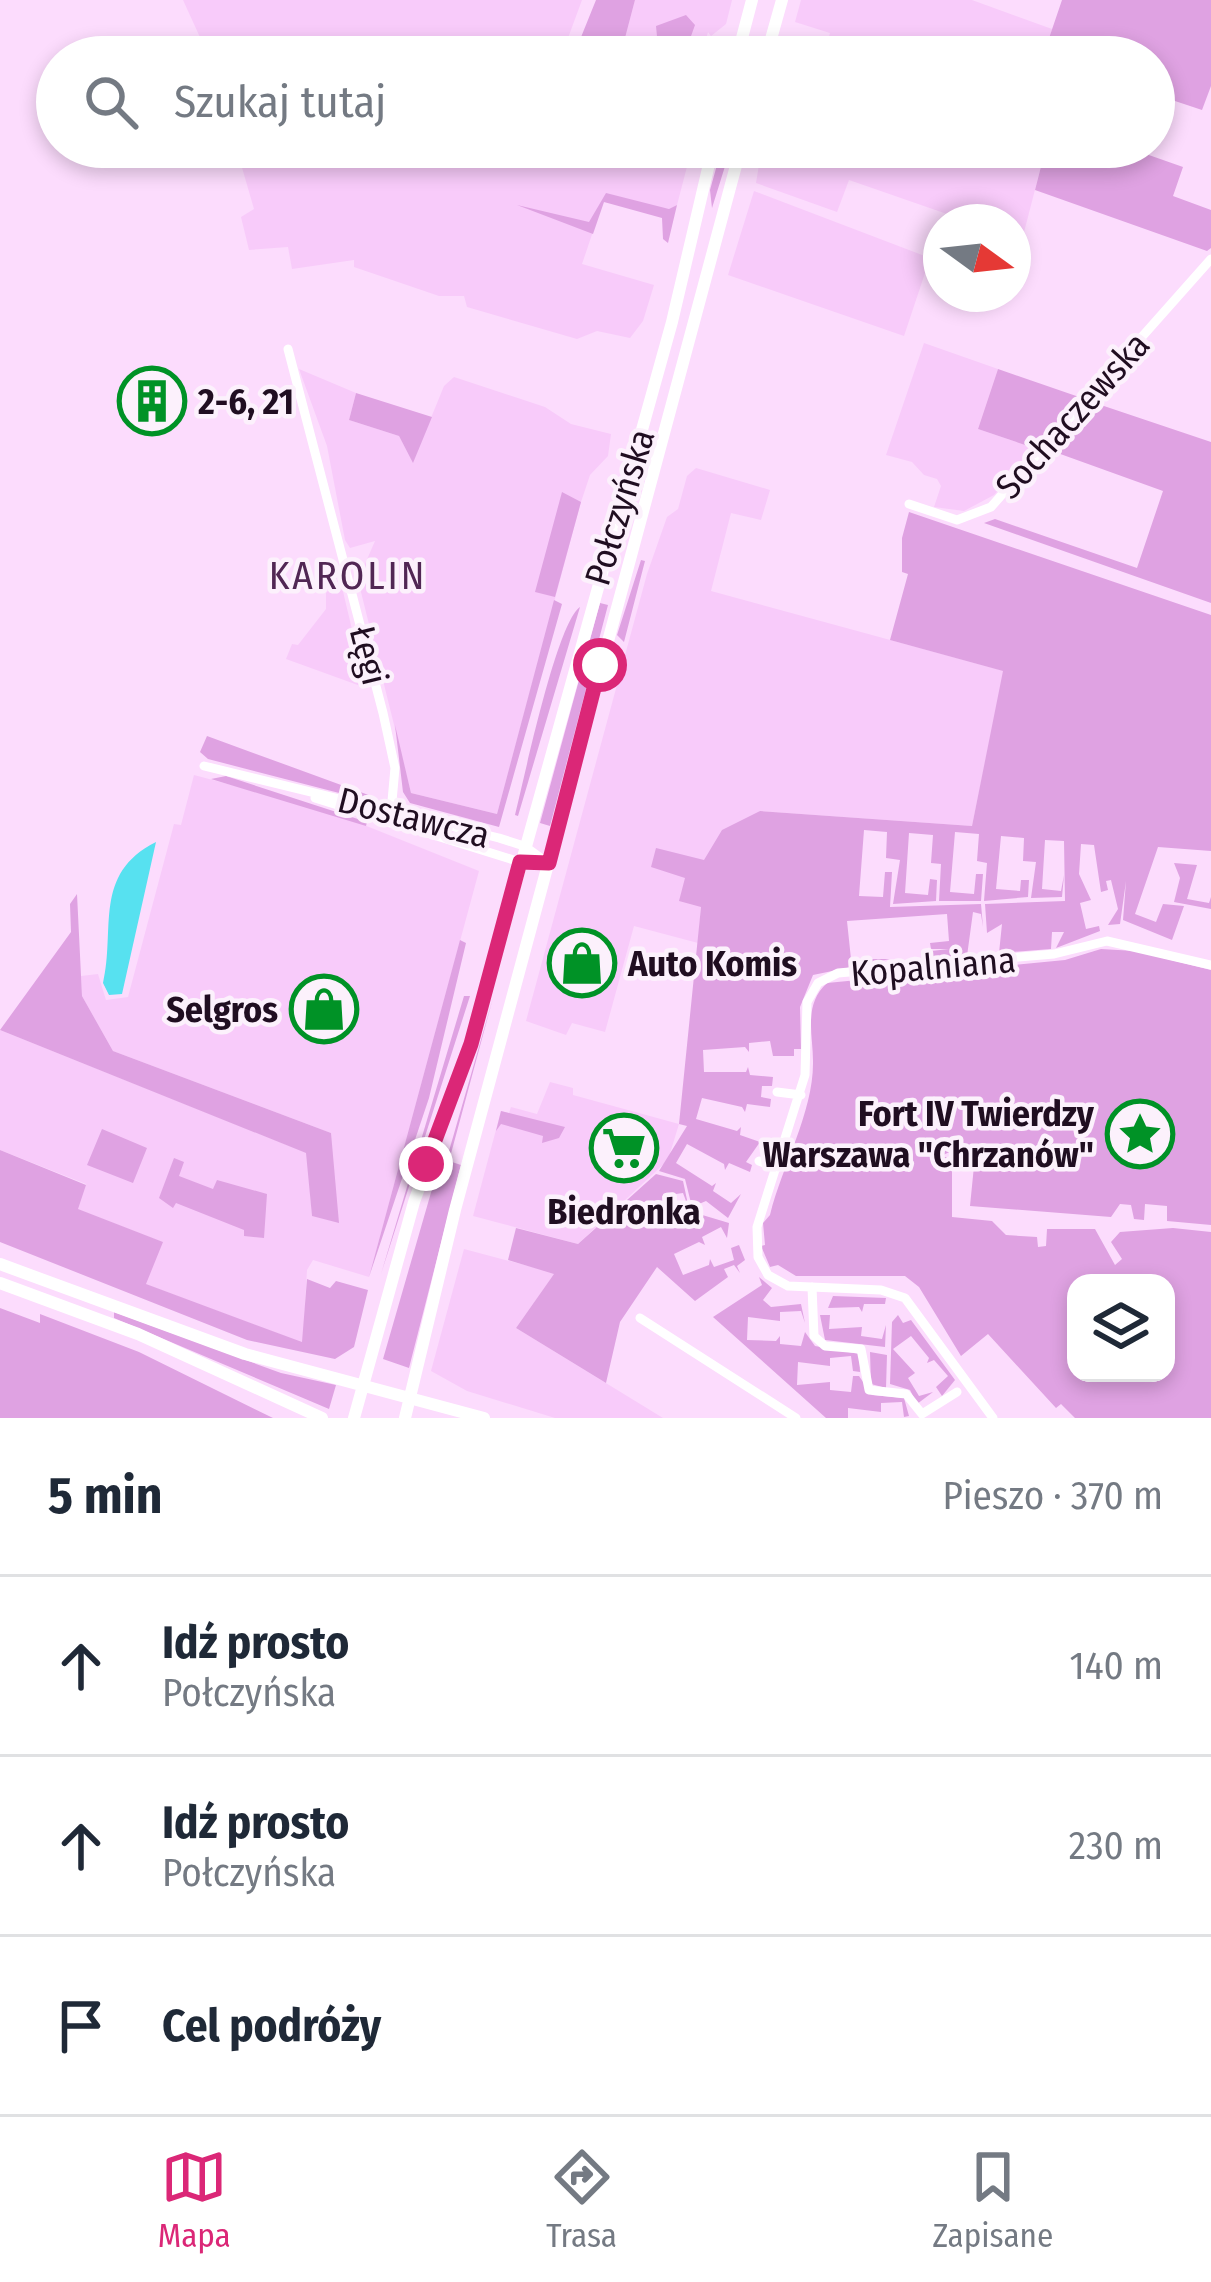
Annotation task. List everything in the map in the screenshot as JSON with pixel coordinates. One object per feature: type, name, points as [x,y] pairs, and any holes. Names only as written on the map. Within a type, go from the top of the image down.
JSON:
[{"type":"main road","points":[[743,36],[752,0]]},
{"type":"main road","points":[[772,36],[782,0]]},
{"type":"main road","name":"Połczyńska","points":[[354,1418],[413,1202],[471,1044],[672,322],[708,168]]},
{"type":"main road","name":"Połczyńska","points":[[405,1418],[736,168]]},
{"type":"main road","points":[[0,1264],[245,1354],[484,1418]]},
{"type":"main road","points":[[0,1283],[108,1323],[322,1418]]},
{"type":"street","name":"Sochaczewska","points":[[909,504],[957,520],[982,513],[1211,259]]},
{"type":"street","name":"Łęgi","points":[[288,350],[395,768],[390,823]]},
{"type":"street","name":"Dostawcza","points":[[204,766],[394,809],[524,846],[549,863]]},
{"type":"street","name":"Dostawcza","points":[[281,786],[520,862],[549,863]]},
{"type":"street","name":"Kopalniana","points":[[993,1418],[904,1298],[881,1290],[774,1280],[758,1256],[757,1227],[801,1095],[807,1002],[818,983],[832,974],[1054,955],[1107,941],[1211,965]]},
{"type":"street","points":[[777,1092],[801,1095]]},
{"type":"street","points":[[760,1161],[777,1168]]},
{"type":"street","points":[[812,1287],[814,1336],[825,1346],[861,1349],[869,1390],[906,1394],[922,1414],[957,1392]]},
{"type":"street","points":[[640,1318],[796,1418]]},
{"type":"shaded area","points":[[183,0],[582,0],[569,36],[199,36]]},
{"type":"shaded area","points":[[596,0],[635,0],[626,36],[581,36]]},
{"type":"shaded area","points":[[635,0],[732,0],[726,24],[711,36],[708,32],[707,36],[626,36]]},
{"type":"shaded area","points":[[801,0],[972,0],[1052,29],[1051,36],[829,36],[795,22]]},
{"type":"shaded area","points":[[1062,0],[1211,0],[1211,86],[1202,110],[1175,101],[1175,36],[1050,36]]},
{"type":"shaded area","points":[[686,15],[695,25],[691,36],[657,36],[656,26]]},
{"type":"shaded area","points":[[1175,164],[1183,167],[1173,196],[1211,210],[1211,248],[1207,251],[1035,190],[1041,168],[1175,168]]},
{"type":"shaded area","points":[[242,168],[687,168],[677,205],[670,209],[603,202],[582,264],[654,285],[643,321],[630,338],[597,331],[577,339],[467,307],[464,296],[439,296],[354,267],[354,260],[292,269],[288,247],[249,250],[241,217],[254,209]]},
{"type":"shaded area","points":[[716,168],[724,168],[712,208],[710,190]]},
{"type":"shaded area","points":[[758,168],[1041,168],[1031,205],[923,206],[849,180],[837,212],[756,183]]},
{"type":"shaded area","points":[[754,191],[923,255],[923,279],[904,336],[728,275]]},
{"type":"shaded area","points":[[606,193],[669,209],[677,205],[668,243],[663,239],[662,218],[604,202],[593,234],[517,205],[589,222]]},
{"type":"shaded area","points":[[924,343],[998,369],[978,429],[1037,449],[994,495],[964,511],[934,507],[941,486],[937,479],[924,475],[912,462],[886,455]]},
{"type":"shaded area","points":[[299,369],[356,393],[349,420],[399,436],[413,462],[444,386],[454,377],[545,407],[571,424],[611,434],[608,456],[590,475],[581,502],[497,814],[411,793],[358,580],[375,541],[350,548],[345,540],[327,446]]},
{"type":"shaded area","points":[[998,369],[1082,398],[1037,449],[978,429]]},
{"type":"shaded area","points":[[356,393],[432,417],[413,463],[399,436],[349,420]]},
{"type":"shaded area","points":[[1095,403],[1211,442],[1211,603],[984,523],[995,519],[1137,568],[1163,491],[1052,451]]},
{"type":"shaded area","points":[[696,468],[770,490],[761,520],[731,513],[711,591],[1004,671],[972,826],[760,811],[686,878],[701,906],[698,943],[634,926],[605,1032],[572,1023],[566,1035],[526,1021],[647,574],[667,517],[678,509],[687,476]]},
{"type":"shaded area","points":[[562,492],[581,502],[555,597],[535,592]]},
{"type":"shaded area","points":[[909,512],[1211,615],[1211,851],[1158,847],[1135,914],[1156,922],[1163,904],[1184,906],[1172,940],[1123,920],[1126,881],[1120,924],[1108,925],[1118,909],[1111,880],[1106,881],[1108,890],[1101,892],[1094,845],[1081,844],[1079,874],[1091,900],[1080,903],[1086,929],[1099,926],[1100,931],[1056,948],[1064,932],[1052,932],[1051,949],[999,953],[1002,924],[987,933],[985,904],[1065,901],[1064,841],[1045,840],[1042,889],[1061,891],[1064,875],[1062,897],[1031,898],[1036,862],[1023,861],[1024,838],[1001,836],[996,889],[1020,891],[1021,880],[1029,880],[1028,897],[984,901],[987,863],[977,861],[979,834],[955,832],[950,892],[974,894],[976,874],[983,874],[981,901],[939,901],[941,864],[931,863],[933,835],[909,833],[905,893],[928,895],[930,879],[937,880],[936,901],[893,904],[900,860],[886,858],[887,832],[864,830],[859,896],[883,897],[885,872],[892,872],[890,907],[981,904],[983,927],[981,914],[973,912],[967,956],[931,959],[931,951],[949,949],[931,949],[930,943],[949,941],[947,914],[847,921],[851,959],[890,959],[813,975],[800,1007],[801,1049],[794,1049],[794,1056],[773,1056],[770,1041],[749,1043],[749,1052],[745,1047],[703,1050],[704,1072],[746,1072],[748,1067],[750,1075],[773,1077],[772,1086],[762,1086],[761,1097],[771,1099],[770,1107],[747,1104],[745,1112],[742,1107],[702,1098],[696,1119],[737,1131],[741,1127],[740,1135],[760,1142],[746,1162],[752,1165],[750,1172],[729,1163],[725,1170],[724,1164],[687,1144],[676,1163],[712,1186],[716,1183],[713,1191],[731,1203],[741,1194],[728,1218],[706,1201],[692,1207],[685,1179],[659,1171],[687,1126],[679,1124],[701,907],[679,901],[685,878],[651,867],[656,848],[704,860],[722,830],[760,811],[972,826],[1003,671],[890,640],[908,574],[902,572],[902,538]]},
{"type":"shaded area","points":[[641,560],[645,561],[624,642],[617,635]]},
{"type":"shaded area","points":[[340,578],[366,688],[286,659],[292,644],[298,645],[326,609],[326,593]]},
{"type":"shaded area","points":[[554,600],[562,604],[499,827],[410,803],[403,792],[395,725],[411,793],[497,814]]},
{"type":"shaded area","points":[[600,603],[608,605],[550,826],[540,823]]},
{"type":"shaded area","points":[[580,607],[518,816],[552,670]]},
{"type":"shaded area","points":[[207,736],[374,797],[374,802],[208,759],[200,752]]},
{"type":"shaded area","points":[[194,775],[329,811],[479,871],[369,1277],[313,1260],[307,1270],[303,1343],[145,1284],[162,1242],[77,1209],[86,1184],[0,1150],[0,1030],[307,1153],[312,1216],[331,1133],[113,1051],[82,996],[81,976],[98,974],[106,1000],[128,997],[174,824],[181,825]]},
{"type":"shaded area","points":[[226,776],[367,822],[366,826],[211,779]]},
{"type":"shaded area","points":[[1174,863],[1197,865],[1187,899],[1209,903],[1211,897],[1211,909],[1174,902],[1180,878]]},
{"type":"shaded area","points":[[77,894],[82,996],[113,1051],[331,1133],[339,1223],[312,1216],[306,1153],[0,1030],[71,932],[70,904]]},
{"type":"shaded area","points":[[460,940],[466,943],[429,1098],[369,1277]]},
{"type":"shaded area","points":[[1101,949],[1135,951],[1211,970],[1211,1225],[1167,1221],[1167,1206],[1145,1204],[1144,1220],[1134,1219],[1131,1205],[1120,1204],[1111,1217],[970,1206],[974,1166],[962,1146],[939,1157],[949,1157],[952,1163],[952,1217],[992,1221],[1006,1235],[1037,1237],[1038,1247],[1046,1246],[1047,1229],[1095,1229],[1115,1265],[1122,1259],[1111,1242],[1120,1232],[1173,1228],[1211,1232],[1211,1418],[1075,1418],[1061,1404],[1056,1408],[988,1334],[961,1356],[919,1287],[905,1276],[796,1276],[778,1265],[770,1267],[761,1246],[765,1245],[763,1223],[770,1215],[803,1119],[812,1080],[812,1010],[827,983],[1065,960]]},
{"type":"shaded area","points":[[464,996],[470,996],[381,1274]]},
{"type":"shaded area","points":[[493,998],[449,1161],[461,1165],[409,1368],[383,1359]]},
{"type":"shaded area","points":[[550,1082],[573,1088],[573,1095],[679,1124],[668,1160],[578,1244],[473,1216],[501,1111],[509,1113],[511,1107],[537,1114]]},
{"type":"shaded area","points":[[501,1111],[565,1127],[559,1138],[542,1143],[543,1136],[501,1124],[496,1131]]},
{"type":"shaded area","points":[[102,1129],[147,1148],[133,1183],[87,1165]]},
{"type":"shaded area","points":[[0,1150],[86,1185],[78,1209],[163,1242],[146,1284],[302,1342],[307,1279],[330,1288],[336,1281],[368,1290],[354,1347],[335,1359],[247,1340],[0,1242]]},
{"type":"shaded area","points":[[174,1158],[184,1162],[179,1176],[213,1189],[217,1180],[267,1194],[264,1238],[244,1236],[244,1230],[176,1203],[173,1208],[159,1198]]},
{"type":"shaded area","points":[[656,1174],[683,1181],[689,1209],[683,1193],[662,1196],[663,1205],[630,1204],[631,1226],[660,1225],[662,1220],[665,1228],[686,1228],[689,1211],[729,1223],[727,1238],[721,1227],[702,1237],[705,1245],[699,1242],[674,1254],[683,1275],[709,1265],[710,1259],[714,1267],[734,1260],[731,1248],[739,1245],[745,1260],[737,1266],[740,1273],[734,1265],[724,1269],[728,1277],[695,1301],[657,1267],[620,1322],[606,1383],[516,1328],[554,1274],[508,1260],[516,1228],[578,1244]]},
{"type":"shaded area","points":[[464,1249],[555,1273],[516,1328],[663,1418],[555,1418],[467,1391],[431,1371]]},
{"type":"shaded area","points":[[759,1277],[772,1288],[763,1300],[771,1307],[801,1304],[805,1323],[801,1311],[780,1312],[780,1321],[748,1317],[747,1340],[776,1341],[780,1336],[780,1344],[801,1346],[805,1332],[815,1346],[859,1354],[860,1372],[853,1371],[851,1356],[830,1358],[830,1366],[798,1362],[797,1385],[830,1382],[830,1390],[851,1392],[853,1376],[859,1376],[872,1395],[904,1398],[909,1416],[904,1417],[902,1402],[881,1403],[881,1412],[848,1408],[848,1418],[826,1418],[713,1317],[762,1285]]},
{"type":"shaded area","points":[[833,1296],[886,1298],[885,1304],[864,1304],[862,1312],[859,1307],[828,1308]]},
{"type":"shaded area","points":[[0,1308],[40,1323],[40,1314],[139,1352],[273,1418],[0,1418]]},
{"type":"shaded area","points":[[114,1312],[281,1373],[336,1385],[329,1409],[114,1318]]},
{"type":"shaded area","points":[[820,1315],[830,1315],[829,1329],[862,1327],[861,1336],[882,1339],[886,1325],[885,1347],[825,1340]]},
{"type":"shaded area","points":[[898,1315],[903,1323],[911,1320],[955,1380],[942,1396],[936,1387],[948,1376],[934,1360],[927,1363],[929,1358],[911,1336],[893,1349],[915,1373],[908,1378],[919,1396],[933,1392],[917,1404],[910,1390],[890,1384],[892,1322]]},
{"type":"shaded area","points":[[870,1352],[887,1355],[886,1388],[871,1384]]},
{"type":"water","points":[[156,842],[122,994],[109,995],[103,983],[115,887],[136,855]]},
{"type":"place","name":"2-6, 21","points":[[152,401]]},
{"type":"place","name":"Auto Komis","points":[[582,963]]},
{"type":"place","name":"Selgros","points":[[324,1009]]},
{"type":"place","name":"Fort IV Twierdzy Warszawa \"Chrzanów\"","points":[[1140,1134]]},
{"type":"place","name":"Biedronka","points":[[624,1148]]},
{"type":"district","name":"KAROLIN","points":[[348,575]]},
{"type":"route","points":[[426,1164],[471,1044],[520,862],[549,863],[600,665]]}]
